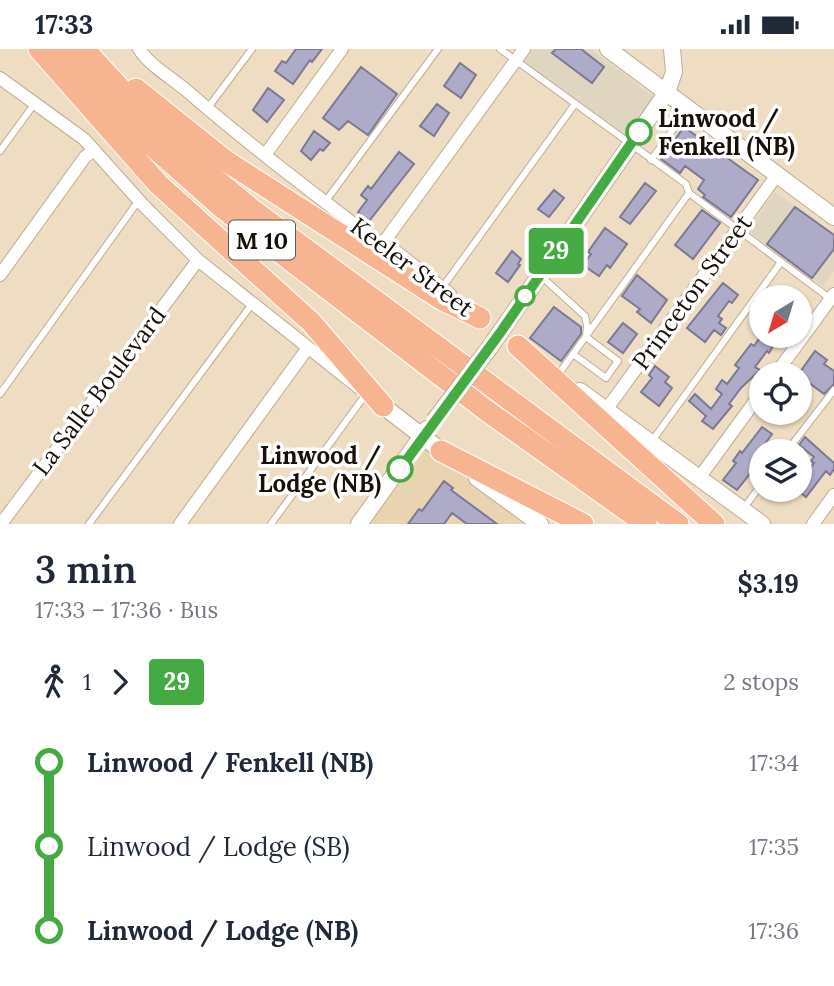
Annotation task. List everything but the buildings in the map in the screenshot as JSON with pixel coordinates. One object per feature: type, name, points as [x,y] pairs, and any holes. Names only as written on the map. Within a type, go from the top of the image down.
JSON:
[{"type":"highway","points":[[39,49],[158,184],[311,322],[374,400]]},
{"type":"highway","name":"M 10","points":[[60,49],[121,118],[167,162],[221,207],[487,411],[646,524]]},
{"type":"highway","points":[[86,49],[226,161],[441,299],[480,318]]},
{"type":"highway","name":"M 10","points":[[86,49],[179,149],[254,211],[678,524]]},
{"type":"highway","points":[[518,346],[714,524]]},
{"type":"highway","points":[[442,451],[583,524]]},
{"type":"street","name":"Keeler Street","points":[[139,49],[207,109],[376,241],[384,242],[500,333],[762,524]]},
{"type":"street","points":[[150,61],[159,49]]},
{"type":"street","points":[[265,155],[342,49]]},
{"type":"street","points":[[384,242],[524,49]]},
{"type":"street","points":[[359,524],[433,421],[491,347],[667,92],[674,72],[672,49]]},
{"type":"street","points":[[617,52],[834,217]]},
{"type":"street","points":[[0,78],[84,139],[198,260],[307,349],[540,524]]},
{"type":"street","points":[[0,275],[85,157],[94,150]]},
{"type":"street","name":"Princeton Street","points":[[606,410],[777,174]]},
{"type":"street","name":"La Salle Boulevard","points":[[1,524],[198,260]]},
{"type":"street","points":[[785,362],[833,297]]},
{"type":"street","points":[[180,524],[307,349]]},
{"type":"street","points":[[699,478],[749,409]]},
{"type":"street","points":[[813,524],[834,495]]},
{"type":"lane","points":[[207,109],[252,49]]},
{"type":"lane","points":[[325,202],[438,49]]},
{"type":"lane","points":[[500,49],[686,184],[689,193],[833,297]]},
{"type":"lane","points":[[0,151],[35,103]]},
{"type":"lane","points":[[442,288],[575,104]]},
{"type":"lane","points":[[651,160],[675,127]]},
{"type":"lane","points":[[558,375],[689,193]]},
{"type":"lane","points":[[0,394],[139,200]]},
{"type":"lane","points":[[651,443],[781,261]]},
{"type":"lane","points":[[540,274],[585,316],[586,337]]},
{"type":"lane","points":[[89,524],[252,304]]},
{"type":"lane","points":[[573,354],[606,378],[618,361],[586,337]]},
{"type":"lane","points":[[609,374],[624,385]]},
{"type":"lane","points":[[796,439],[834,390]]},
{"type":"lane","points":[[271,524],[374,400]]},
{"type":"lane","points":[[743,510],[749,502]]},
{"type":"shaded area","points":[[531,49],[591,49],[657,99],[629,138],[522,60]]},
{"type":"shaded area","points":[[775,192],[834,235],[834,271],[823,286],[747,230]]},
{"type":"shaded area","points":[[426,446],[536,524],[370,524]]},
{"type":"bus line","name":"29","points":[[400,469],[510,320],[639,132]]},
{"type":"place","name":"Linwood / Fenkell (NB)","points":[[639,132]]},
{"type":"place","name":"Linwood / Lodge (NB)","points":[[400,469]]}]
